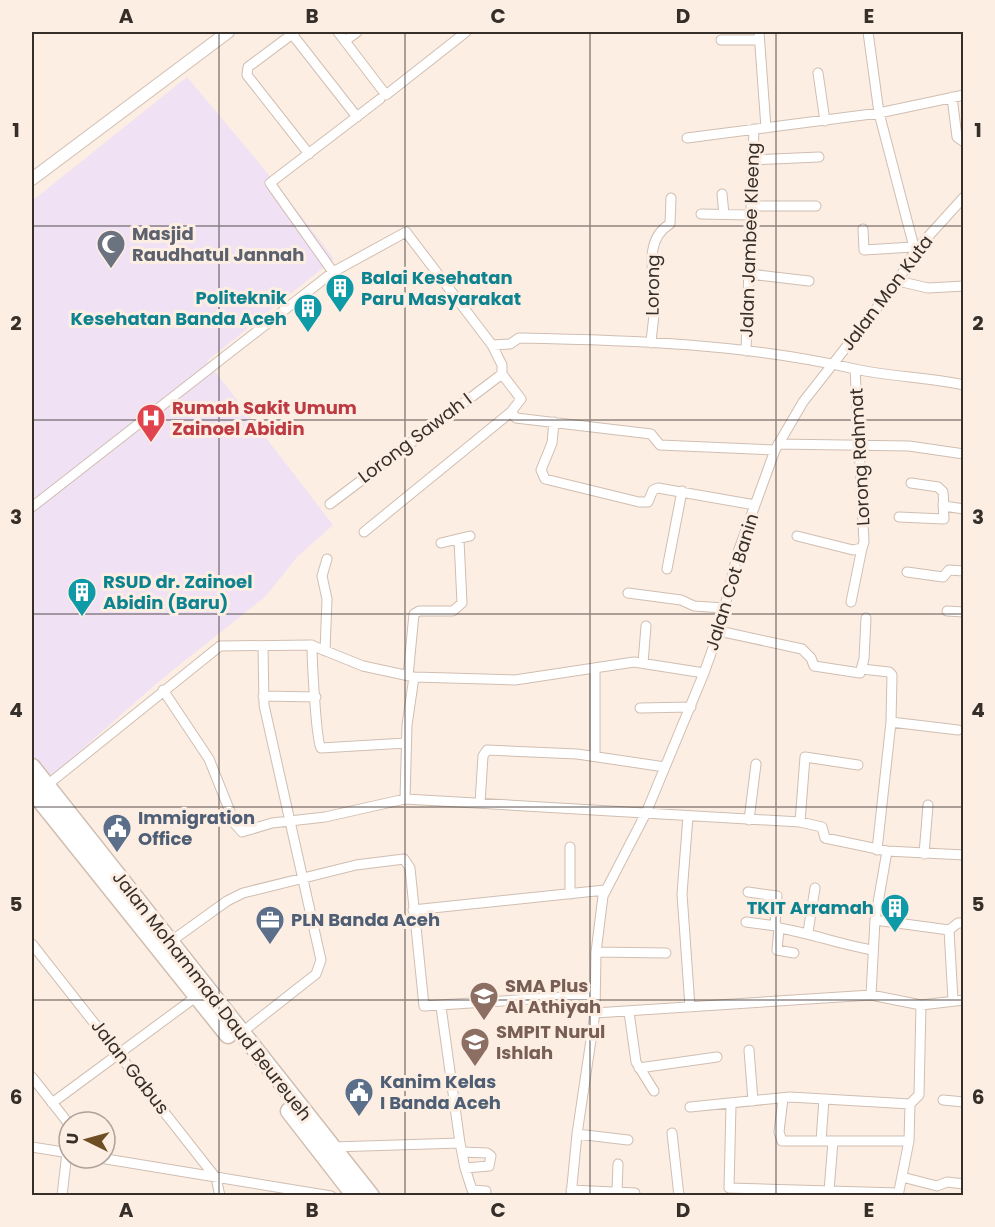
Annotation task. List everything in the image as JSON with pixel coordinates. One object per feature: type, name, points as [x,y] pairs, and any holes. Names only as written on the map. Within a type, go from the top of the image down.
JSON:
[{"type":"highway","name":"Jalan Mohammad Daud Beureueh","points":[[32,768],[39,788],[197,996],[355,1196]]},
{"type":"highway","name":"Jalan Mohammad Daud Beureueh","points":[[39,788],[170,942],[371,1196]]},
{"type":"street","points":[[34,175],[119,116],[228,32]]},
{"type":"street","points":[[338,32],[386,95],[466,32]]},
{"type":"street","points":[[345,41],[357,32]]},
{"type":"street","points":[[863,229],[864,250],[914,249],[879,113],[868,32]]},
{"type":"street","points":[[309,154],[247,75],[248,67],[293,33],[357,117]]},
{"type":"street","points":[[721,40],[759,36],[766,128]]},
{"type":"street","points":[[818,73],[825,121]]},
{"type":"street","points":[[687,138],[879,113],[963,95]]},
{"type":"street","points":[[952,97],[957,137],[963,142]]},
{"type":"street","points":[[333,272],[270,183],[380,99]]},
{"type":"street","name":"Jalan Jambee Kleeng","points":[[746,351],[754,129]]},
{"type":"street","points":[[753,160],[819,157]]},
{"type":"street","points":[[722,194],[724,214]]},
{"type":"street","name":"Jalan Mon Kuta","points":[[836,363],[898,281],[914,249],[963,197]]},
{"type":"street","name":"Lorong","points":[[651,343],[655,301],[651,252],[662,229],[670,224],[671,198]]},
{"type":"street","points":[[701,214],[816,206]]},
{"type":"street","points":[[32,507],[333,272],[406,232],[492,345],[502,365],[502,374],[521,399],[511,412],[364,532]]},
{"type":"street","points":[[750,274],[809,280]]},
{"type":"street","points":[[898,281],[928,288],[963,286]]},
{"type":"street","points":[[492,345],[510,344],[519,338],[651,343],[746,351],[836,363],[855,369],[963,385]]},
{"type":"street","name":"Jalan Cot Banin","points":[[571,1193],[577,1134],[595,1013],[596,952],[605,890],[646,813],[691,707],[719,631],[738,552],[777,447],[803,402],[836,363]]},
{"type":"street","name":"Lorong Rahmat","points":[[797,536],[853,550],[862,548],[864,542],[855,369]]},
{"type":"street","name":"Lorong Sawah I","points":[[330,504],[502,374]]},
{"type":"street","points":[[511,412],[516,418],[648,433],[660,445],[777,447],[859,444],[909,446],[963,454]]},
{"type":"street","points":[[554,422],[552,443],[541,470],[544,479],[645,502],[650,499],[656,488],[755,505]]},
{"type":"street","points":[[899,517],[944,519],[941,489],[911,483]]},
{"type":"street","points":[[667,570],[682,491]]},
{"type":"street","points":[[943,504],[946,507],[963,509]]},
{"type":"street","points":[[441,543],[470,536]]},
{"type":"street","points":[[405,799],[414,614],[419,611],[453,611],[462,603],[459,540]]},
{"type":"street","points":[[850,602],[862,548]]},
{"type":"street","points":[[325,651],[327,599],[322,576],[327,559]]},
{"type":"street","points":[[906,572],[943,576],[950,570],[963,571]]},
{"type":"street","points":[[628,593],[681,600],[694,606],[724,608]]},
{"type":"street","points":[[947,611],[963,612]]},
{"type":"street","points":[[719,631],[802,649],[811,657],[814,666],[860,673],[866,618]]},
{"type":"street","points":[[643,663],[646,626]]},
{"type":"street","points":[[312,645],[311,669],[316,697],[316,734],[321,748],[406,743]]},
{"type":"street","points":[[39,788],[215,648],[312,645],[363,666],[411,676],[509,681],[643,663],[704,672]]},
{"type":"street","points":[[241,1033],[320,968],[320,950],[288,821],[263,696],[262,646]]},
{"type":"street","points":[[595,668],[595,756]]},
{"type":"street","points":[[862,669],[889,672],[892,675],[882,850],[874,920],[872,995]]},
{"type":"street","points":[[164,690],[209,759],[234,825],[242,832],[252,827],[325,817],[405,799],[800,822],[822,827],[825,838],[882,850],[963,855]]},
{"type":"street","points":[[263,696],[316,697]]},
{"type":"street","points":[[640,708],[691,707]]},
{"type":"street","points":[[891,722],[958,730]]},
{"type":"street","points":[[480,803],[483,756],[487,750],[595,756],[665,767]]},
{"type":"street","points":[[800,822],[806,757],[858,765]]},
{"type":"street","points":[[749,820],[756,764]]},
{"type":"street","points":[[924,854],[928,805]]},
{"type":"street","points":[[688,816],[681,894],[690,1007]]},
{"type":"street","points":[[570,847],[570,894]]},
{"type":"street","points":[[170,942],[227,901],[243,893],[356,865],[404,859],[409,864],[423,1005],[426,1008],[595,995]]},
{"type":"street","points":[[808,932],[815,888]]},
{"type":"street","points":[[413,910],[605,890]]},
{"type":"street","points":[[748,892],[777,896],[777,950],[794,953]]},
{"type":"street","points":[[874,920],[949,930],[958,923],[963,923]]},
{"type":"street","points":[[746,922],[808,932],[847,946],[873,950]]},
{"type":"street","points":[[595,1013],[872,995],[921,1005],[958,1000],[949,930]]},
{"type":"street","name":"Jalan Gabus","points":[[32,944],[216,1178],[220,1196]]},
{"type":"street","points":[[596,952],[666,953]]},
{"type":"street","points":[[52,1103],[197,996]]},
{"type":"street","points":[[690,1107],[731,1105],[783,1098],[910,1104],[920,1095],[921,1005]]},
{"type":"street","points":[[441,1007],[465,1168],[472,1190],[486,1191]]},
{"type":"street","points":[[629,1012],[633,1048],[639,1068],[654,1091]]},
{"type":"street","points":[[749,1050],[753,1101]]},
{"type":"street","points":[[639,1068],[717,1057]]},
{"type":"street","points":[[32,1077],[58,1110]]},
{"type":"street","points":[[783,1098],[780,1139],[909,1142]]},
{"type":"street","points":[[821,1141],[824,1099]]},
{"type":"street","points":[[943,1100],[963,1102]]},
{"type":"street","points":[[731,1105],[729,1188],[898,1194],[909,1142],[910,1104]]},
{"type":"street","points":[[672,1133],[679,1196]]},
{"type":"street","points":[[577,1134],[628,1140]]},
{"type":"street","points":[[829,1191],[833,1141]]},
{"type":"street","points":[[32,1147],[57,1150]]},
{"type":"street","points":[[333,1147],[461,1147],[484,1152],[490,1156],[487,1167],[465,1168]]},
{"type":"street","points":[[117,1161],[331,1196]]},
{"type":"street","points":[[617,1192],[618,1164]]},
{"type":"street","points":[[62,1196],[66,1170]]},
{"type":"street","points":[[902,1177],[938,1186],[947,1182],[963,1184]]},
{"type":"street","points":[[571,1193],[635,1193]]},
{"type":"shaded area","name":"Rumah Sakit Umum Zainoel Abidin","points":[[187,77],[279,187],[334,259],[207,361],[333,525],[297,557],[266,596],[163,678],[47,780],[32,759],[32,201]]},
{"type":"place","name":"Masjid Raudhatul Jannah","points":[[111,270]]},
{"type":"place","name":"Balai Kesehatan Paru Masyarakat","points":[[340,314]]},
{"type":"place","name":"Politeknik Kesehatan Banda Aceh","points":[[308,334]]},
{"type":"place","name":"Rumah Sakit Umum Zainoel Abidin","points":[[151,444]]},
{"type":"place","name":"RSUD dr. Zainoel Abidin (Baru)","points":[[82,618]]},
{"type":"place","name":"Immigration Office","points":[[117,854]]},
{"type":"place","name":"TKIT Arramah","points":[[895,934]]},
{"type":"place","name":"PLN Banda Aceh","points":[[270,946]]},
{"type":"place","name":"SMA Plus Al Athiyah","points":[[484,1022]]},
{"type":"place","name":"SMPIT Nurul Ishlah","points":[[475,1068]]},
{"type":"place","name":"Kanim Kelas I Banda Aceh","points":[[359,1118]]}]
